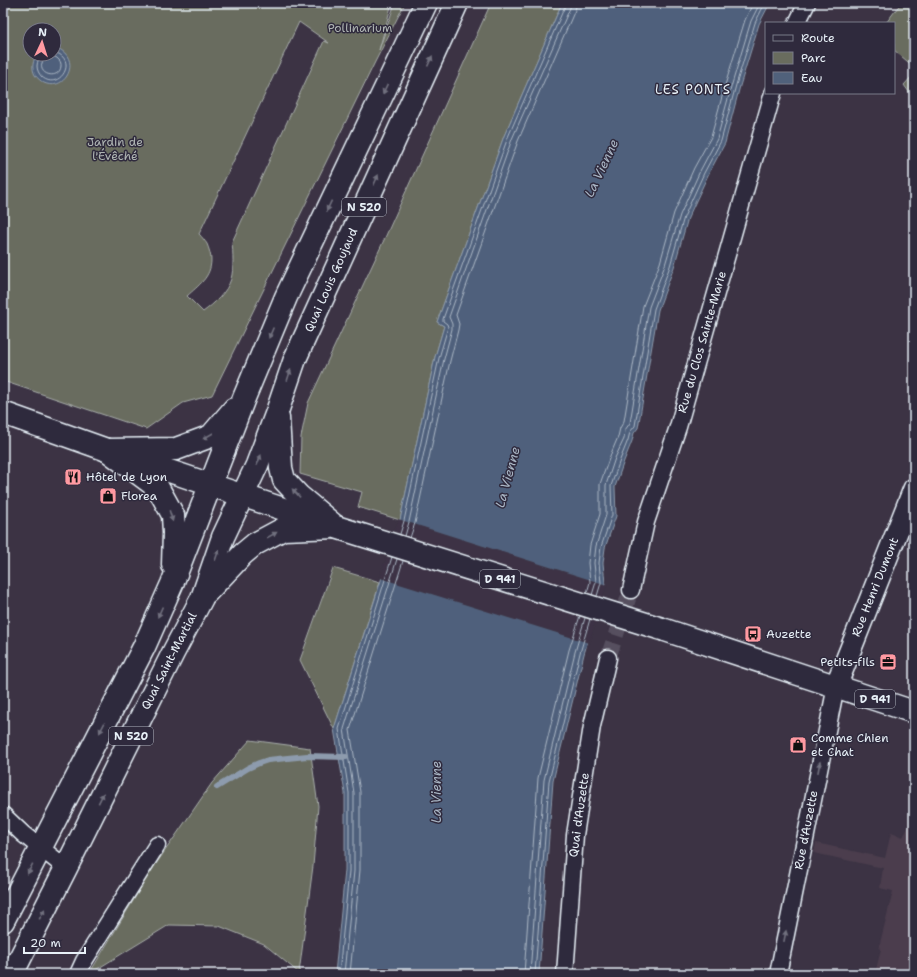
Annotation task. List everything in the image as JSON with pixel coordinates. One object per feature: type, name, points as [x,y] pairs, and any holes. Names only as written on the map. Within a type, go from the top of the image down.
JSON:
[{"type":"main road","name":"N 520","points":[[3,921],[144,647],[172,584],[244,398],[286,298],[426,3]]},
{"type":"main road","name":"Quai Louis Goujaud","points":[[243,495],[257,464],[277,412],[295,359],[457,3]]},
{"type":"main road","points":[[107,450],[176,449],[211,436],[244,398]]},
{"type":"main road","points":[[277,412],[284,480],[299,496],[336,527]]},
{"type":"main road","points":[[3,413],[211,485]]},
{"type":"main road","points":[[107,450],[158,488],[172,515],[174,533],[172,584]]},
{"type":"main road","name":"D 941","points":[[211,485],[336,527],[665,630],[914,712]]},
{"type":"main road","name":"Quai Saint-Martial","points":[[12,974],[202,598],[223,537],[243,495]]},
{"type":"main road","points":[[202,598],[243,554],[255,544],[283,529],[336,527]]},
{"type":"street","points":[[798,22],[808,3]]},
{"type":"street","name":"Rue du Clos Sainte-Marie","points":[[631,590],[646,522],[678,427],[773,94]]},
{"type":"street","name":"Rue Henri Dumont","points":[[836,686],[914,489]]},
{"type":"street","name":"Quai d'Auzette","points":[[565,974],[575,835],[592,726],[608,658]]},
{"type":"street","name":"Rue d'Auzette","points":[[778,974],[836,686]]},
{"type":"street","points":[[3,815],[23,834],[66,868]]},
{"type":"street","points":[[78,974],[84,961],[157,845]]},
{"type":"shaded area","points":[[914,818],[914,974],[875,974],[881,949],[879,947],[893,891],[880,888],[883,868],[814,853],[816,843],[885,858],[891,833],[903,837]]},
{"type":"green space","points":[[3,3],[392,3],[379,50],[395,3],[405,3],[212,395],[183,403],[146,429],[3,381]],"holes":[[[299,22],[329,43],[324,41],[232,242],[233,270],[229,284],[220,297],[203,312],[187,296],[204,280],[210,266],[211,258],[208,248],[199,234]]]},
{"type":"green space","points":[[491,3],[562,3],[504,136],[437,322],[444,326],[435,357],[400,520],[358,507],[362,492],[300,474],[301,437],[308,403],[384,240]]},
{"type":"green space","points":[[901,3],[914,3],[914,67],[895,51],[895,22],[887,22]]},
{"type":"green space","points":[[914,74],[914,97],[904,85]]},
{"type":"green space","points":[[333,568],[380,582],[334,729],[300,660]]},
{"type":"green space","points":[[250,740],[310,748],[318,806],[313,866],[299,973],[264,944],[219,926],[169,925],[89,974],[151,871],[212,783]]},
{"type":"water","name":"La Vienne","points":[[562,3],[770,3],[759,24],[740,86],[725,143],[688,218],[674,267],[658,310],[638,428],[634,433],[615,487],[616,516],[605,548],[603,563],[605,583],[584,654],[553,781],[539,974],[335,974],[345,870],[345,793],[334,729],[400,520],[435,357],[444,326],[437,322],[504,136]]},
{"type":"water","points":[[62,51],[68,57],[70,65],[69,72],[65,78],[60,83],[53,85],[44,83],[38,78],[35,75],[33,67],[34,62],[62,62]]},
{"type":"pier","points":[[398,519],[607,585],[589,643],[380,578]]},
{"type":"waterway","points":[[217,787],[248,768],[268,760],[307,756],[346,757]]},
{"type":"tunnel","points":[[608,658],[631,590]]},
{"type":"place","name":"Hôtel de Lyon","points":[[73,477]]},
{"type":"place","name":"Florea","points":[[108,496]]},
{"type":"place","name":"Auzette","points":[[753,634]]},
{"type":"place","name":"Petits-fils","points":[[888,662]]},
{"type":"place","name":"Comme Chien et Chat","points":[[798,745]]},
{"type":"district","name":"LES PONTS","points":[[693,89]]},
{"type":"park label","name":"Pollinarium","points":[[360,28]]},
{"type":"park label","name":"Jardin de l'Évêché","points":[[115,149]]}]
